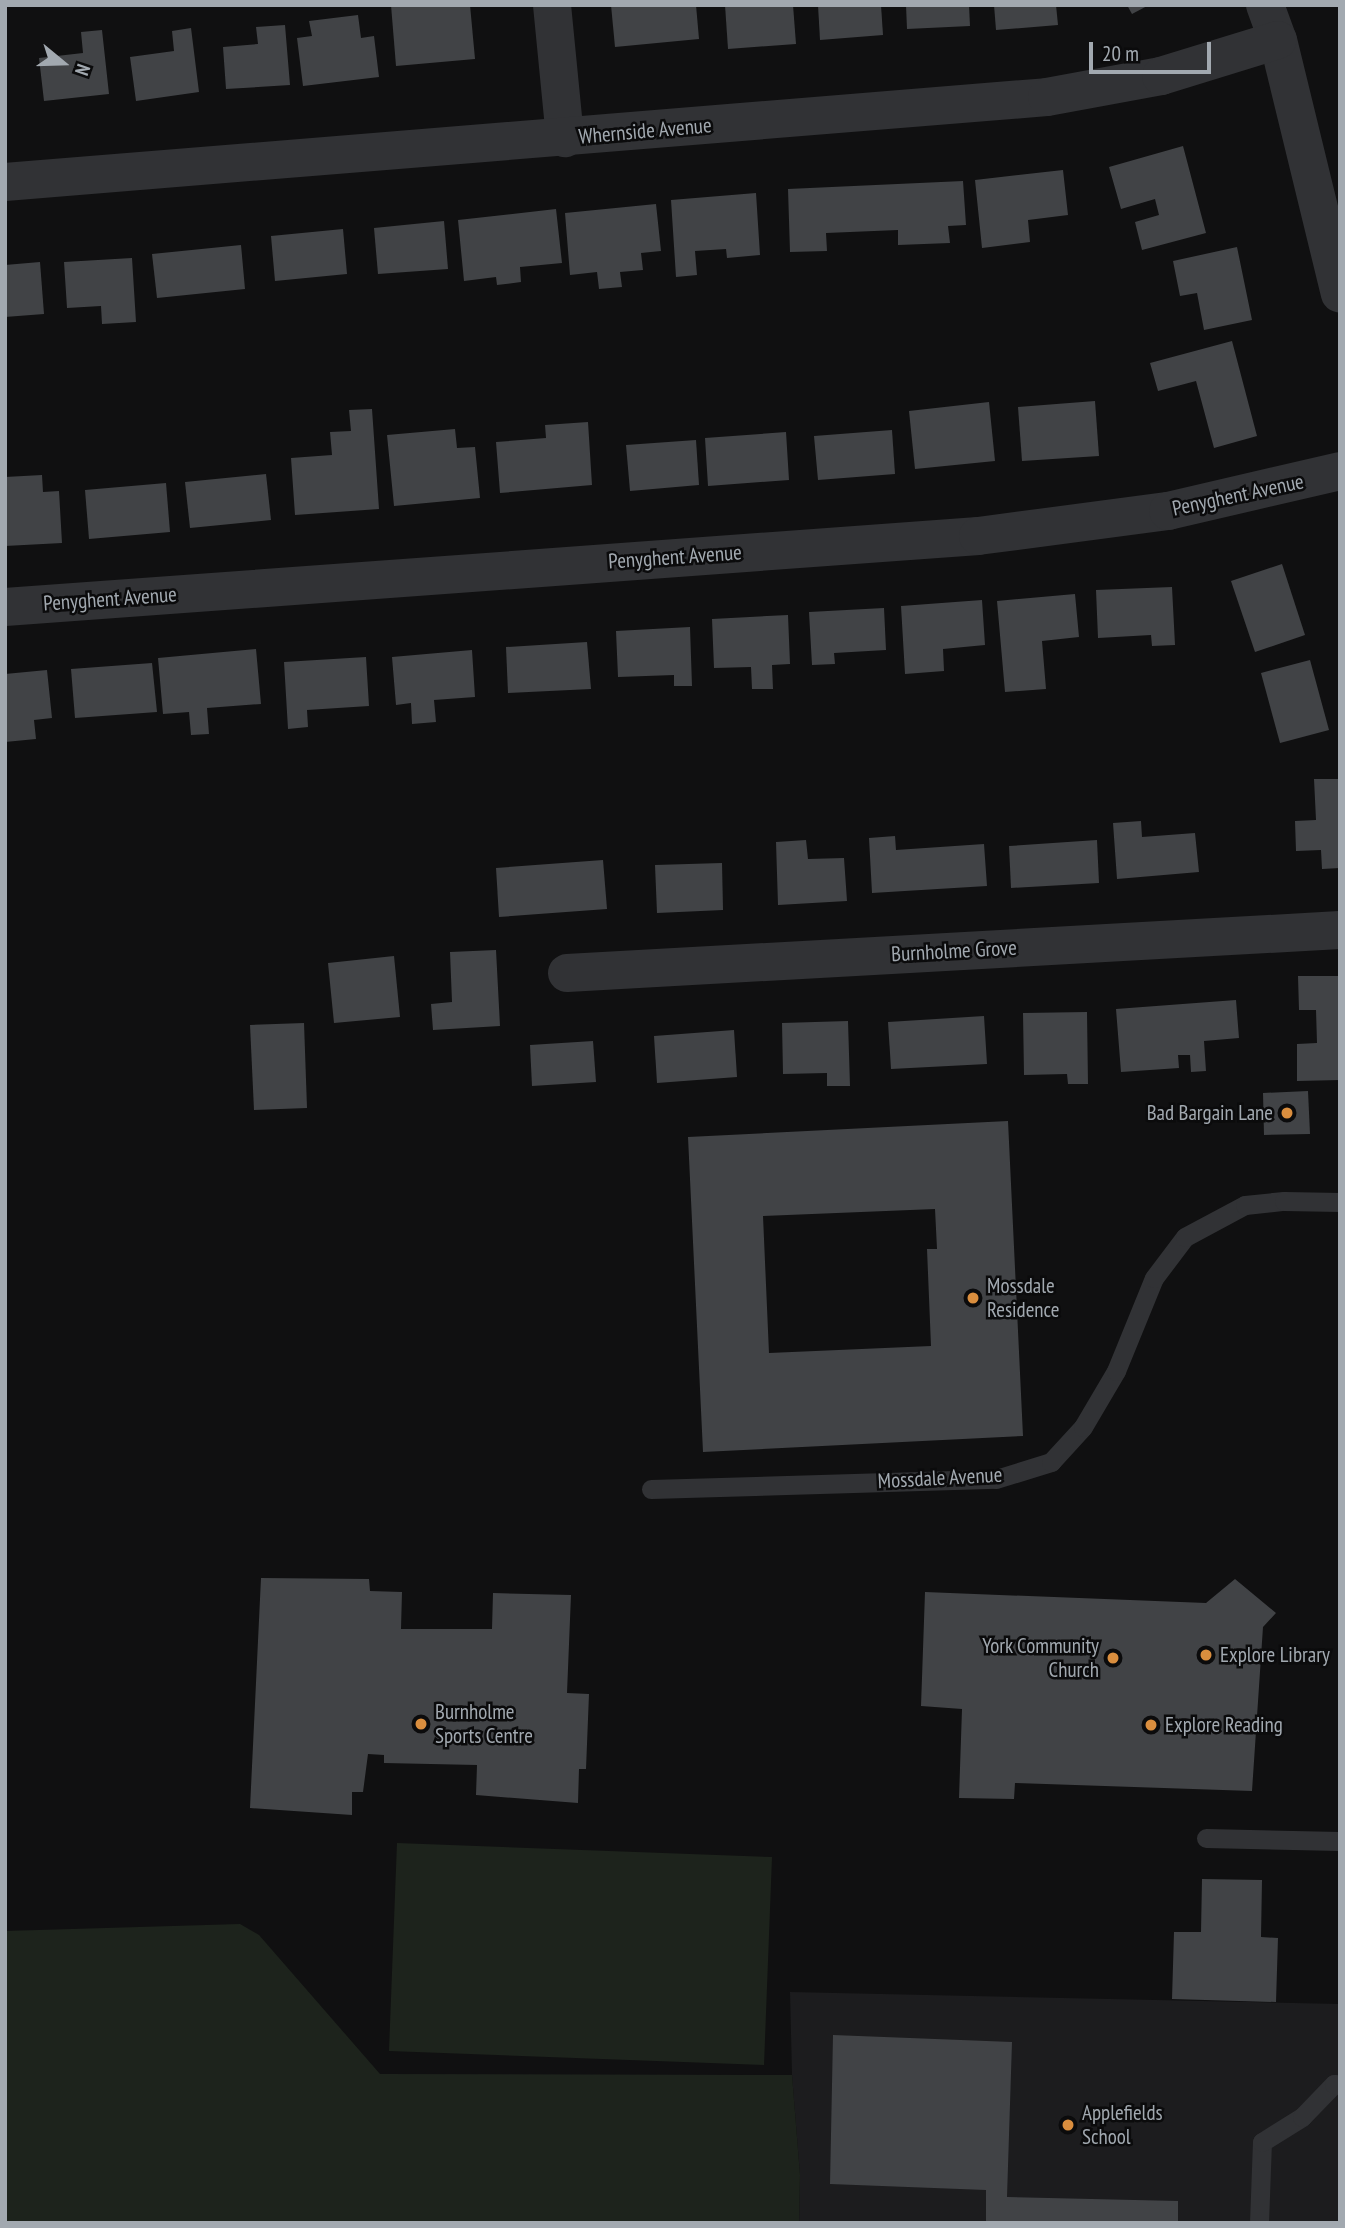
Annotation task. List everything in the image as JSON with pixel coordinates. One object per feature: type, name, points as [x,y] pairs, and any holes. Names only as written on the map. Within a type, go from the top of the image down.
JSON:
[{"type":"street","points":[[552,5],[565,138]]},
{"type":"street","points":[[1272,22],[1340,294]]},
{"type":"street","name":"Whernside Avenue","points":[[5,183],[1047,97],[1161,76],[1272,22]]},
{"type":"street","name":"Penyghent Avenue","points":[[5,607],[992,534],[1168,511],[1340,471]]},
{"type":"street","name":"Burnholme Grove","points":[[567,973],[1340,930]]},
{"type":"lane","name":"Mossdale Avenue","points":[[651,1489],[996,1479],[1051,1462],[1083,1427],[1116,1371],[1154,1278],[1185,1237],[1245,1205],[1284,1201],[1340,1202]]},
{"type":"lane","points":[[1206,1838],[1340,1841]]},
{"type":"lane","points":[[1259,2223],[1262,2142],[1302,2117],[1334,2084],[1340,2085]]},
{"type":"shaded area","points":[[397,1843],[772,1857],[764,2065],[389,2051]]},
{"type":"shaded area","points":[[240,1924],[259,1935],[380,2074],[792,2075],[800,2175],[799,2223],[5,2223],[5,1931]]},
{"type":"shaded area","name":"Applefields School","points":[[790,1992],[1340,2004],[1340,2223],[799,2223],[800,2175],[792,2075]]},
{"type":"building","points":[[391,5],[470,5],[475,59],[396,66]]},
{"type":"building","points":[[611,5],[696,5],[699,39],[615,47]]},
{"type":"building","points":[[725,5],[793,5],[796,44],[728,49]]},
{"type":"building","points":[[818,5],[881,5],[883,35],[820,40]]},
{"type":"building","points":[[906,5],[969,5],[970,26],[907,29]]},
{"type":"building","points":[[994,5],[1056,5],[1058,25],[996,30]]},
{"type":"building","points":[[1127,5],[1149,5],[1132,14]]},
{"type":"building","points":[[358,15],[361,38],[374,36],[379,77],[303,86],[297,38],[312,36],[309,21]]},
{"type":"building","points":[[285,25],[290,85],[226,89],[223,47],[258,44],[256,27]]},
{"type":"building","points":[[191,28],[199,92],[136,101],[130,57],[174,51],[172,31]]},
{"type":"building","points":[[102,30],[109,94],[44,101],[39,58],[83,53],[81,32]]},
{"type":"building","points":[[1183,146],[1206,233],[1142,250],[1135,222],[1159,215],[1155,199],[1121,209],[1109,167]]},
{"type":"building","points":[[1063,170],[1068,215],[1028,220],[1030,242],[982,248],[975,180]]},
{"type":"building","points":[[963,181],[966,225],[948,226],[950,243],[898,245],[898,230],[826,233],[827,251],[790,252],[788,189]]},
{"type":"building","points":[[756,193],[760,255],[727,258],[726,249],[695,251],[697,275],[676,277],[671,200]]},
{"type":"building","points":[[656,204],[661,251],[641,253],[643,270],[620,272],[622,287],[599,289],[597,272],[570,275],[565,213]]},
{"type":"building","points":[[556,209],[562,263],[520,267],[521,282],[497,285],[496,277],[464,281],[458,220]]},
{"type":"building","points":[[444,221],[448,269],[378,274],[374,228]]},
{"type":"building","points":[[343,229],[347,274],[275,281],[271,236]]},
{"type":"building","points":[[241,245],[245,289],[157,298],[152,254]]},
{"type":"building","points":[[1237,247],[1252,320],[1204,330],[1197,293],[1180,296],[1173,261]]},
{"type":"building","points":[[132,258],[136,322],[102,324],[101,306],[67,308],[64,262]]},
{"type":"building","points":[[40,262],[44,314],[5,317],[5,265]]},
{"type":"building","points":[[1232,341],[1257,436],[1214,448],[1196,381],[1158,391],[1150,363]]},
{"type":"building","points":[[1095,401],[1099,456],[1022,461],[1018,407]]},
{"type":"building","points":[[989,402],[995,461],[915,469],[909,411]]},
{"type":"building","points":[[372,409],[379,509],[295,515],[291,458],[332,455],[330,432],[351,431],[349,410]]},
{"type":"building","points":[[588,422],[592,485],[500,493],[496,442],[546,438],[545,425]]},
{"type":"building","points":[[455,429],[457,448],[475,447],[480,498],[394,506],[387,435]]},
{"type":"building","points":[[892,430],[895,474],[818,480],[814,436]]},
{"type":"building","points":[[786,432],[789,480],[708,486],[705,438]]},
{"type":"building","points":[[696,440],[699,485],[630,491],[626,445]]},
{"type":"building","points":[[266,474],[271,520],[190,528],[185,482]]},
{"type":"building","points":[[42,475],[43,492],[59,491],[62,543],[5,546],[5,477]]},
{"type":"building","points":[[166,483],[170,532],[89,539],[85,490]]},
{"type":"building","points":[[1282,564],[1305,635],[1255,652],[1231,581]]},
{"type":"building","points":[[1172,587],[1175,645],[1152,646],[1151,635],[1098,638],[1096,590]]},
{"type":"building","points":[[1075,594],[1079,637],[1042,641],[1046,689],[1005,692],[997,601]]},
{"type":"building","points":[[982,600],[985,645],[943,649],[944,671],[905,674],[901,606]]},
{"type":"building","points":[[884,608],[886,650],[834,653],[835,664],[812,665],[809,612]]},
{"type":"building","points":[[788,615],[790,664],[772,665],[773,689],[752,689],[751,667],[714,668],[712,619]]},
{"type":"building","points":[[690,627],[692,686],[674,686],[674,675],[618,677],[616,631]]},
{"type":"building","points":[[587,642],[591,689],[508,693],[506,647]]},
{"type":"building","points":[[256,649],[261,704],[207,708],[209,734],[191,735],[189,712],[163,714],[158,658]]},
{"type":"building","points":[[472,650],[475,697],[434,700],[436,722],[412,724],[411,703],[396,705],[392,657]]},
{"type":"building","points":[[366,657],[369,706],[307,710],[308,727],[288,729],[284,662]]},
{"type":"building","points":[[1310,660],[1329,730],[1280,743],[1261,673]]},
{"type":"building","points":[[152,663],[157,712],[75,718],[71,669]]},
{"type":"building","points":[[47,670],[52,718],[34,720],[36,739],[5,742],[5,674]]},
{"type":"building","points":[[1314,779],[1340,779],[1340,868],[1322,869],[1321,850],[1296,851],[1295,821],[1316,820]]},
{"type":"building","points":[[1141,821],[1142,837],[1195,833],[1199,872],[1117,879],[1113,823]]},
{"type":"building","points":[[895,836],[896,850],[984,844],[987,886],[872,893],[869,838]]},
{"type":"building","points":[[806,840],[808,859],[844,858],[847,901],[778,905],[776,842]]},
{"type":"building","points":[[1097,840],[1099,883],[1011,888],[1009,846]]},
{"type":"building","points":[[603,860],[607,909],[499,917],[496,868]]},
{"type":"building","points":[[722,863],[723,910],[657,913],[655,865]]},
{"type":"building","points":[[496,950],[500,1026],[433,1030],[431,1004],[452,1002],[450,952]]},
{"type":"building","points":[[394,956],[400,1017],[334,1023],[328,963]]},
{"type":"building","points":[[1298,976],[1340,976],[1340,1080],[1297,1081],[1297,1044],[1317,1043],[1316,1010],[1299,1010]]},
{"type":"building","points":[[1236,1000],[1239,1038],[1204,1041],[1206,1071],[1191,1072],[1190,1055],[1178,1055],[1179,1068],[1121,1072],[1116,1009]]},
{"type":"building","points":[[1087,1012],[1088,1084],[1068,1084],[1067,1074],[1024,1075],[1023,1013]]},
{"type":"building","points":[[984,1016],[987,1064],[891,1069],[888,1022]]},
{"type":"building","points":[[848,1021],[850,1086],[827,1086],[827,1073],[783,1074],[782,1023]]},
{"type":"building","points":[[304,1023],[307,1108],[254,1110],[250,1025]]},
{"type":"building","points":[[734,1030],[737,1077],[657,1083],[654,1036]]},
{"type":"building","points":[[593,1041],[596,1082],[532,1086],[530,1045]]},
{"type":"building","name":"Bad Bargain Lane","points":[[1308,1091],[1310,1134],[1264,1135],[1263,1093]]},
{"type":"building","name":"Mossdale Residence","points":[[1008,1121],[1023,1436],[703,1452],[688,1137]],"holes":[[[935,1209],[937,1249],[927,1249],[931,1346],[769,1353],[763,1216]]]},
{"type":"building","name":"Burnholme Sports Centre","points":[[261,1578],[369,1579],[370,1591],[402,1592],[401,1629],[492,1629],[493,1593],[571,1595],[567,1693],[589,1694],[586,1769],[579,1769],[578,1803],[476,1795],[477,1765],[384,1763],[384,1755],[368,1754],[363,1792],[352,1792],[352,1815],[250,1808]]},
{"type":"building","points":[[1235,1579],[1276,1613],[1263,1627],[1252,1791],[1015,1783],[1014,1799],[959,1798],[962,1709],[921,1706],[925,1592],[1206,1603]]},
{"type":"building","points":[[1202,1879],[1262,1880],[1261,1937],[1278,1938],[1276,2002],[1172,1999],[1174,1932],[1201,1932]]},
{"type":"building","points":[[833,2035],[1012,2042],[1007,2197],[1178,2201],[1178,2223],[986,2223],[986,2190],[830,2184]]},
{"type":"place","name":"Bad Bargain Lane","points":[[1287,1113]]},
{"type":"place","name":"Mossdale Residence","points":[[973,1298]]},
{"type":"place","name":"Explore Library","points":[[1206,1655]]},
{"type":"place","name":"York Community Church","points":[[1113,1658]]},
{"type":"place","name":"Burnholme Sports Centre","points":[[421,1724]]},
{"type":"place","name":"Explore Reading","points":[[1151,1725]]},
{"type":"place","name":"Applefields School","points":[[1068,2125]]}]
